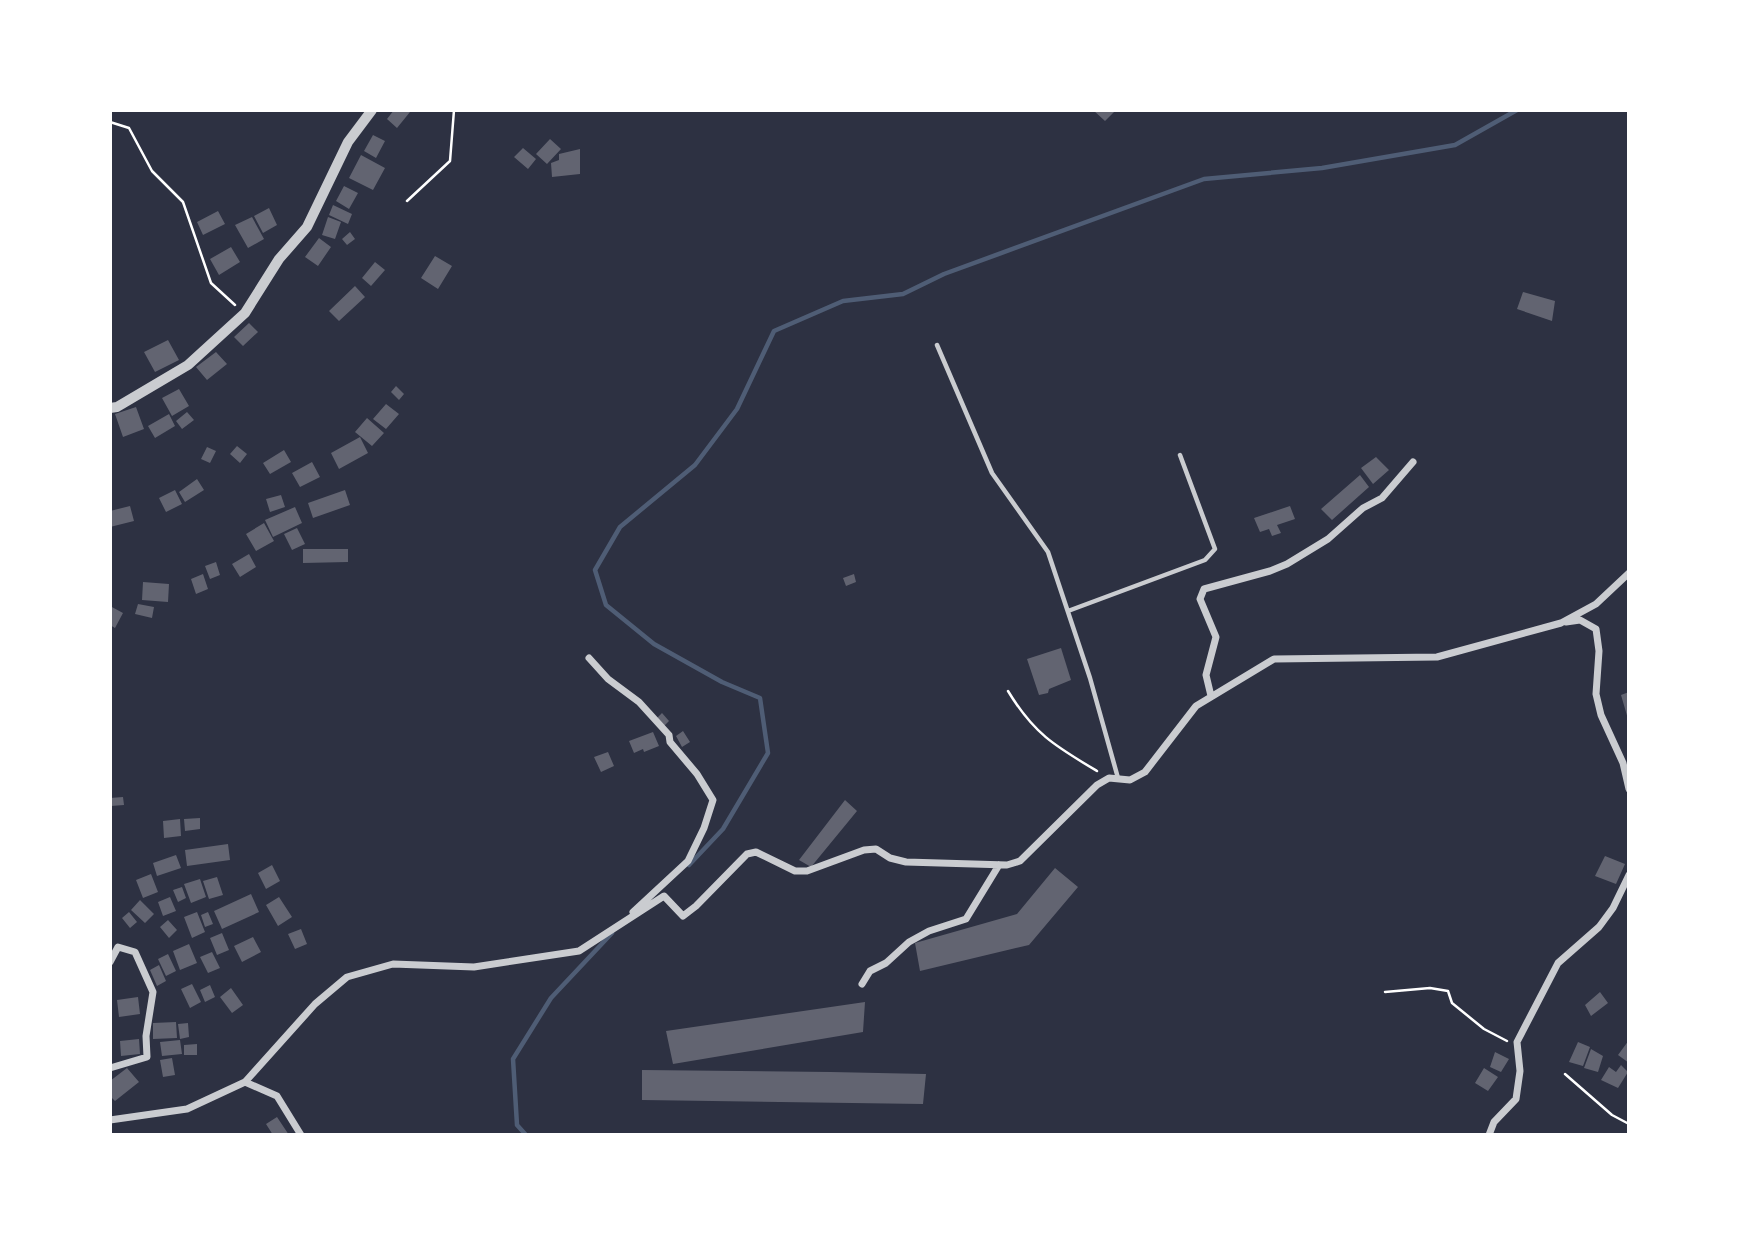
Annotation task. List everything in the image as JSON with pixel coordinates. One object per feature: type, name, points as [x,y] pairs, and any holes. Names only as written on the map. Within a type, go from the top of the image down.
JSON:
[{"type":"street","points":[[110,408],[117,407],[188,365],[245,313],[279,258],[307,227],[348,142],[372,110]]},
{"type":"street","points":[[1211,696],[1206,675],[1216,637],[1200,599],[1204,589],[1287,564],[1328,539],[1363,508],[1382,498],[1413,462]]},
{"type":"street","points":[[1561,623],[1596,604],[1629,573]]},
{"type":"street","points":[[110,1120],[187,1108],[245,1082],[315,1003],[347,977],[393,964],[474,967],[579,951],[664,896],[683,916],[747,854],[757,852],[795,872],[807,871],[864,850],[876,849],[890,858],[905,862],[1007,865],[1020,861],[1097,785],[1109,778],[1130,780],[1145,772],[1196,706],[1274,659],[1437,657],[1580,620],[1596,629],[1599,651],[1596,694],[1601,715],[1623,763],[1629,789]]},
{"type":"street","points":[[589,657],[608,679],[639,702],[669,735],[670,742],[697,774],[713,800],[704,828],[688,861],[614,929]]},
{"type":"street","points":[[862,984],[870,971],[886,963],[909,942],[929,931],[966,919],[999,865]]},
{"type":"street","points":[[1489,1135],[1494,1122],[1516,1099],[1520,1070],[1517,1042],[1558,963],[1599,927],[1613,908],[1629,875]]},
{"type":"street","points":[[110,962],[118,947],[135,952],[153,992],[146,1036],[147,1057],[110,1068]]},
{"type":"street","points":[[245,1082],[277,1096],[302,1135]]},
{"type":"lane","points":[[937,345],[992,473],[1048,552],[1090,678],[1118,779]]},
{"type":"lane","points":[[1069,611],[1205,561],[1215,549],[1180,455]]},
{"type":"path","points":[[407,201],[450,161],[454,110]]},
{"type":"path","points":[[110,122],[129,128],[152,171],[183,202],[211,283],[245,313]]},
{"type":"path","points":[[1008,691],[1022,713],[1045,738],[1109,778]]},
{"type":"path","points":[[1385,992],[1430,988],[1448,991],[1452,1003],[1485,1029],[1502,1040],[1517,1042]]},
{"type":"path","points":[[1565,1074],[1612,1115],[1629,1124]]},
{"type":"building","points":[[394,110],[410,112],[397,128],[387,119]]},
{"type":"building","points":[[1093,110],[1116,110],[1105,121]]},
{"type":"building","points":[[373,135],[385,141],[376,158],[364,151]]},
{"type":"building","points":[[550,139],[561,149],[547,164],[536,154]]},
{"type":"building","points":[[523,148],[536,159],[528,169],[514,157]]},
{"type":"building","points":[[580,149],[580,174],[552,177],[551,163],[559,160],[559,154]]},
{"type":"building","points":[[361,155],[385,168],[373,190],[349,178]]},
{"type":"building","points":[[344,186],[358,193],[349,209],[336,201]]},
{"type":"building","points":[[333,205],[352,214],[348,224],[329,215]]},
{"type":"building","points":[[269,208],[277,225],[263,233],[254,216]]},
{"type":"building","points":[[218,211],[225,224],[203,235],[197,222]]},
{"type":"building","points":[[252,217],[264,239],[248,248],[235,225]]},
{"type":"building","points":[[328,217],[341,222],[335,239],[322,235]]},
{"type":"building","points":[[350,232],[355,239],[347,245],[342,239]]},
{"type":"building","points":[[319,238],[331,247],[318,266],[305,257]]},
{"type":"building","points":[[231,247],[240,262],[219,275],[210,259]]},
{"type":"building","points":[[435,256],[452,266],[438,289],[421,278]]},
{"type":"building","points":[[375,262],[385,270],[371,286],[362,278]]},
{"type":"building","points":[[355,286],[365,297],[339,321],[329,311]]},
{"type":"building","points":[[1523,292],[1555,301],[1552,321],[1517,309]]},
{"type":"building","points":[[249,323],[258,332],[243,346],[234,337]]},
{"type":"building","points":[[168,340],[179,360],[155,372],[144,352]]},
{"type":"building","points":[[216,352],[227,364],[207,380],[196,367]]},
{"type":"building","points":[[396,386],[404,394],[399,400],[391,392]]},
{"type":"building","points":[[179,389],[189,406],[172,416],[162,398]]},
{"type":"building","points":[[386,404],[399,414],[386,429],[373,419]]},
{"type":"building","points":[[136,407],[144,429],[123,437],[115,414]]},
{"type":"building","points":[[187,412],[194,420],[182,429],[176,421]]},
{"type":"building","points":[[169,414],[175,426],[155,438],[148,426]]},
{"type":"building","points":[[367,418],[384,433],[372,446],[355,432]]},
{"type":"building","points":[[360,437],[368,453],[339,469],[331,453]]},
{"type":"building","points":[[237,446],[247,454],[240,463],[230,454]]},
{"type":"building","points":[[207,447],[216,451],[210,463],[201,459]]},
{"type":"building","points":[[284,450],[291,462],[270,474],[263,463]]},
{"type":"building","points":[[1376,457],[1389,470],[1373,484],[1361,468]]},
{"type":"building","points":[[312,462],[320,477],[300,487],[292,473]]},
{"type":"building","points":[[1360,475],[1369,487],[1332,520],[1321,509]]},
{"type":"building","points":[[197,479],[204,490],[185,502],[179,492]]},
{"type":"building","points":[[175,490],[182,504],[166,512],[159,498]]},
{"type":"building","points":[[345,490],[350,505],[313,518],[308,503]]},
{"type":"building","points":[[281,495],[285,507],[270,512],[266,499]]},
{"type":"building","points":[[130,506],[134,521],[110,527],[110,511]]},
{"type":"building","points":[[1290,506],[1295,519],[1277,525],[1281,533],[1272,536],[1269,529],[1260,532],[1254,518]]},
{"type":"building","points":[[295,507],[302,523],[273,537],[265,520]]},
{"type":"building","points":[[264,523],[274,541],[256,551],[246,534]]},
{"type":"building","points":[[297,528],[305,544],[292,550],[284,534]]},
{"type":"building","points":[[303,549],[348,549],[348,562],[303,563]]},
{"type":"building","points":[[249,554],[256,567],[240,577],[232,564]]},
{"type":"building","points":[[216,562],[220,575],[210,579],[205,566]]},
{"type":"building","points":[[203,574],[208,589],[196,594],[191,579]]},
{"type":"building","points":[[854,574],[856,582],[846,586],[843,578]]},
{"type":"building","points":[[143,582],[169,584],[168,602],[142,600]]},
{"type":"building","points":[[138,604],[154,607],[152,618],[135,614]]},
{"type":"building","points":[[110,606],[123,613],[115,628],[110,625]]},
{"type":"building","points":[[1061,648],[1071,680],[1039,695],[1027,659]]},
{"type":"building","points":[[1629,692],[1629,719],[1628,719],[1621,695]]},
{"type":"building","points":[[662,713],[669,721],[664,726],[657,718]]},
{"type":"building","points":[[683,731],[690,742],[682,747],[676,736]]},
{"type":"building","points":[[653,732],[659,746],[634,753],[629,741]]},
{"type":"building","points":[[608,752],[614,766],[601,772],[594,757]]},
{"type":"building","points":[[123,797],[124,805],[111,806],[110,798]]},
{"type":"building","points":[[845,800],[857,811],[811,867],[799,860]]},
{"type":"building","points":[[200,818],[200,829],[185,831],[184,819]]},
{"type":"building","points":[[180,819],[181,836],[164,838],[163,821]]},
{"type":"building","points":[[228,844],[230,860],[187,866],[185,850]]},
{"type":"building","points":[[176,855],[181,868],[157,876],[153,863]]},
{"type":"building","points":[[1605,856],[1625,864],[1616,884],[1595,876]]},
{"type":"building","points":[[272,865],[280,881],[266,889],[258,873]]},
{"type":"building","points":[[1055,868],[1078,887],[1029,945],[920,971],[915,943],[1017,914]]},
{"type":"building","points":[[151,874],[158,892],[143,898],[136,880]]},
{"type":"building","points":[[217,877],[223,895],[209,899],[203,881]]},
{"type":"building","points":[[200,879],[206,897],[191,903],[184,884]]},
{"type":"building","points":[[182,887],[186,898],[178,902],[173,890]]},
{"type":"building","points":[[251,894],[259,912],[222,929],[214,911]]},
{"type":"building","points":[[170,897],[176,911],[163,916],[158,902]]},
{"type":"building","points":[[279,897],[292,917],[278,926],[266,905]]},
{"type":"building","points":[[140,900],[154,914],[145,923],[131,910]]},
{"type":"building","points":[[129,912],[137,922],[130,928],[122,918]]},
{"type":"building","points":[[197,912],[205,932],[192,938],[184,917]]},
{"type":"building","points":[[208,912],[213,924],[205,927],[201,915]]},
{"type":"building","points":[[168,920],[177,930],[169,938],[160,927]]},
{"type":"building","points":[[301,929],[307,944],[295,949],[288,934]]},
{"type":"building","points":[[222,933],[229,950],[217,955],[210,938]]},
{"type":"building","points":[[253,937],[261,952],[242,962],[234,946]]},
{"type":"building","points":[[189,944],[197,963],[180,970],[173,951]]},
{"type":"building","points":[[212,952],[220,968],[208,973],[200,957]]},
{"type":"building","points":[[168,954],[176,971],[166,976],[158,959]]},
{"type":"building","points":[[159,965],[166,981],[157,986],[150,970]]},
{"type":"building","points":[[192,984],[201,1002],[190,1008],[181,989]]},
{"type":"building","points":[[210,985],[215,997],[205,1002],[200,990]]},
{"type":"building","points":[[231,988],[243,1005],[232,1013],[220,997]]},
{"type":"building","points":[[1600,992],[1608,1003],[1591,1016],[1585,1005]]},
{"type":"building","points":[[138,997],[140,1014],[119,1017],[117,1000]]},
{"type":"building","points":[[865,1002],[863,1032],[673,1064],[666,1031]]},
{"type":"building","points":[[176,1022],[177,1038],[153,1039],[153,1023]]},
{"type":"building","points":[[188,1023],[189,1037],[180,1039],[178,1024]]},
{"type":"building","points":[[139,1039],[140,1054],[121,1056],[120,1041]]},
{"type":"building","points":[[180,1040],[182,1054],[162,1056],[160,1042]]},
{"type":"building","points":[[1629,1040],[1629,1063],[1618,1055]]},
{"type":"building","points":[[1578,1042],[1590,1047],[1583,1066],[1569,1062]]},
{"type":"building","points":[[197,1044],[197,1055],[184,1055],[184,1045]]},
{"type":"building","points":[[1591,1049],[1603,1056],[1598,1072],[1584,1068]]},
{"type":"building","points":[[1495,1052],[1509,1059],[1501,1072],[1490,1067]]},
{"type":"building","points":[[172,1058],[175,1075],[163,1077],[160,1060]]},
{"type":"building","points":[[1621,1065],[1628,1072],[1618,1088],[1601,1080],[1609,1067],[1616,1072]]},
{"type":"building","points":[[127,1068],[139,1082],[115,1101],[110,1096],[110,1081]]},
{"type":"building","points":[[1484,1068],[1498,1077],[1488,1091],[1475,1083]]},
{"type":"building","points":[[642,1070],[926,1074],[923,1104],[642,1100]]},
{"type":"building","points":[[277,1117],[289,1135],[273,1135],[266,1124]]},
{"type":"waterway","points":[[689,865],[723,829],[768,753],[760,698],[722,682],[654,644],[606,605],[595,570],[620,527],[695,465],[737,409],[774,331],[843,301],[903,294],[944,274],[1204,179],[1322,168],[1455,145],[1517,110]]},
{"type":"waterway","points":[[526,1135],[517,1125],[513,1059],[551,998],[612,933]]}]
